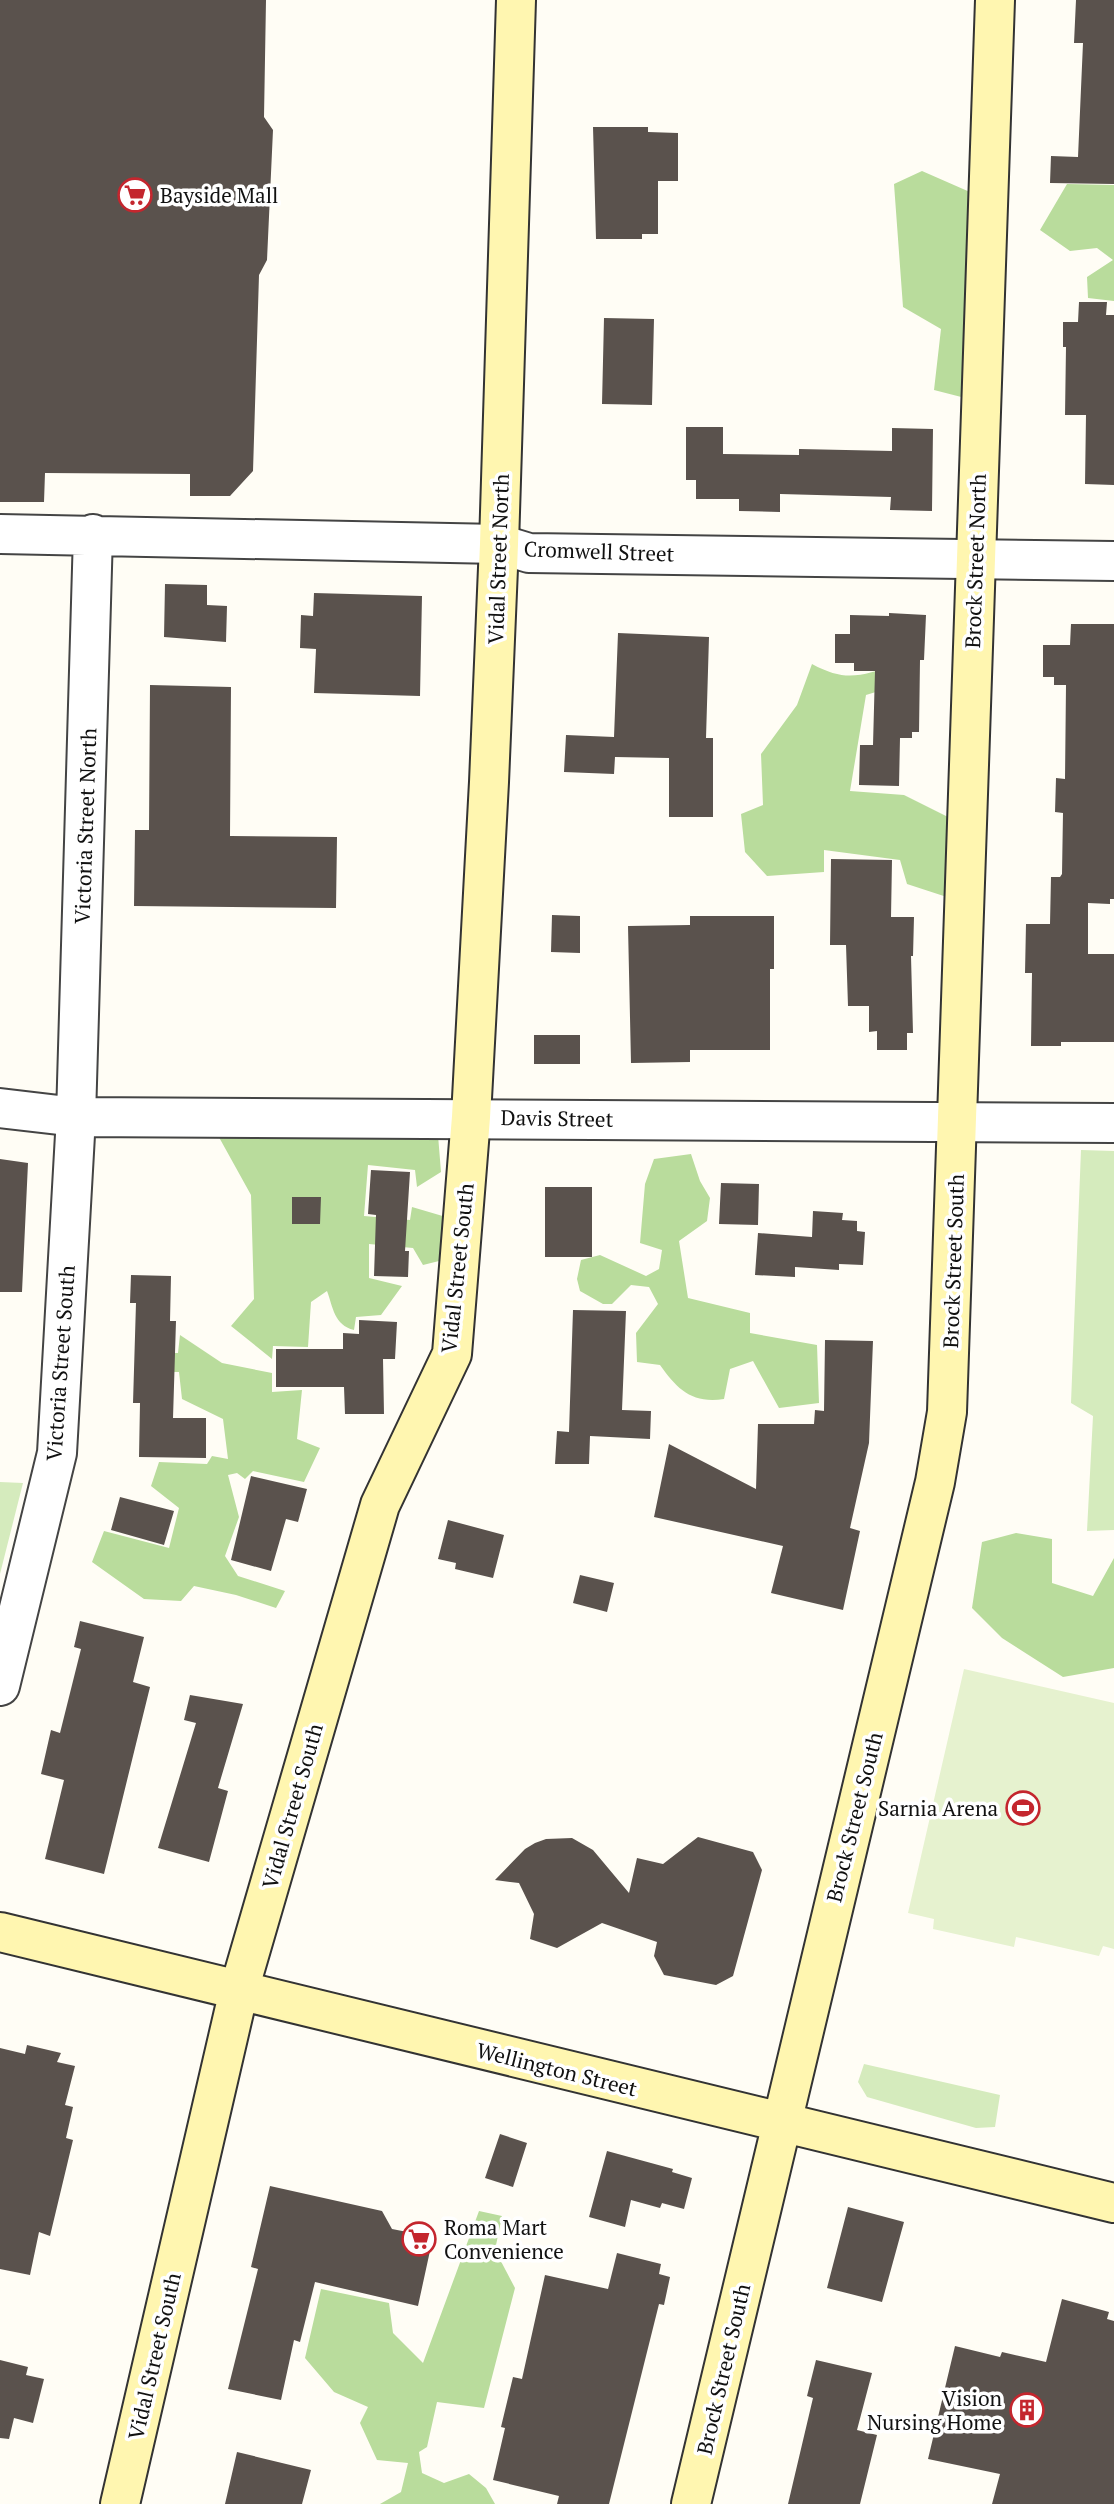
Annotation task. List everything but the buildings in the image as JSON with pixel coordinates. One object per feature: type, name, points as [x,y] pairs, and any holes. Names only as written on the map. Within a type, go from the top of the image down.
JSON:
[{"type":"main road","name":"Vidal Street North","points":[[471,1117],[499,544],[516,0]]},
{"type":"main road","name":"Brock Street North","points":[[958,1122],[995,0]]},
{"type":"main road","name":"Vidal Street South","points":[[120,2504],[239,1990],[380,1504],[453,1354],[471,1117]]},
{"type":"main road","name":"Brock Street South","points":[[691,2504],[935,1482],[947,1412],[958,1122]]},
{"type":"main road","name":"Wellington Street","points":[[0,1932],[780,2124],[1114,2203]]},
{"type":"street","name":"Cromwell Street","points":[[0,534],[499,544],[529,552],[1114,561]]},
{"type":"street","name":"Victoria Street North","points":[[76,1117],[93,534]]},
{"type":"street","name":"Davis Street","points":[[0,1108],[76,1117],[471,1117],[1114,1123]]},
{"type":"street","name":"Victoria Street South","points":[[0,1686],[57,1453],[76,1117]]},
{"type":"green space","points":[[922,171],[979,196],[973,400],[934,390],[941,329],[903,307],[894,184]]},
{"type":"green space","points":[[1067,184],[1114,185],[1114,301],[1088,298],[1087,277],[1113,260],[1097,248],[1070,251],[1040,230]]},
{"type":"green space","points":[[812,664],[835,674],[845,675],[864,674],[898,665],[892,687],[866,695],[850,791],[904,795],[962,824],[956,900],[907,884],[900,860],[824,850],[824,872],[767,876],[745,852],[741,814],[763,805],[761,754],[797,705]]},
{"type":"green space","points":[[210,1121],[437,1123],[441,1172],[417,1187],[415,1170],[368,1165],[364,1216],[410,1220],[412,1207],[446,1217],[447,1259],[423,1265],[413,1248],[369,1244],[369,1278],[402,1286],[381,1315],[356,1317],[354,1330],[347,1328],[335,1315],[327,1291],[311,1302],[308,1347],[273,1346],[272,1359],[231,1326],[254,1299],[251,1195]]},
{"type":"green space","points":[[1081,1150],[1114,1151],[1114,1530],[1087,1531],[1093,1416],[1071,1403]]},
{"type":"green space","points":[[691,1154],[700,1181],[710,1198],[707,1221],[679,1241],[688,1298],[750,1313],[750,1333],[817,1345],[819,1403],[779,1408],[753,1361],[730,1369],[724,1399],[694,1397],[679,1388],[660,1365],[637,1362],[636,1333],[658,1304],[649,1287],[631,1285],[612,1304],[603,1304],[580,1291],[577,1279],[581,1260],[600,1255],[646,1276],[659,1269],[662,1250],[640,1243],[645,1184],[654,1159]]},
{"type":"green space","points":[[180,1335],[222,1363],[272,1373],[272,1392],[302,1390],[297,1439],[320,1448],[304,1482],[253,1471],[245,1479],[237,1473],[228,1475],[239,1517],[225,1556],[238,1576],[285,1591],[276,1608],[236,1595],[194,1586],[181,1601],[144,1599],[92,1562],[104,1531],[169,1548],[179,1508],[151,1486],[159,1462],[207,1464],[212,1456],[228,1459],[223,1419],[182,1399],[179,1372],[163,1372],[159,1353],[178,1353]]},
{"type":"green space","points":[[0,1482],[23,1483],[0,1574]]},
{"type":"green space","points":[[1016,1533],[1052,1539],[1052,1583],[1093,1596],[1114,1558],[1114,1668],[1063,1677],[1002,1638],[972,1608],[982,1542]]},
{"type":"green space","name":"Sarnia Arena","points":[[964,1669],[1114,1703],[1114,1949],[1103,1946],[1099,1956],[1016,1937],[1014,1947],[933,1929],[934,1919],[908,1913]]},
{"type":"green space","points":[[864,2064],[1000,2095],[995,2127],[976,2128],[867,2097],[858,2082]]},
{"type":"green space","points":[[479,2211],[502,2216],[495,2250],[515,2288],[484,2408],[437,2402],[427,2447],[419,2452],[422,2473],[444,2483],[469,2474],[486,2488],[495,2504],[380,2504],[401,2492],[408,2463],[377,2460],[360,2423],[368,2407],[334,2392],[305,2358],[321,2289],[389,2303],[393,2333],[423,2363]]},
{"type":"place","name":"Bayside Mall","points":[[135,195]]},
{"type":"place","name":"Sarnia Arena","points":[[1023,1808]]},
{"type":"place","name":"Roma Mart Convenience","points":[[419,2239]]},
{"type":"place","name":"Vision Nursing Home","points":[[1027,2410]]}]
